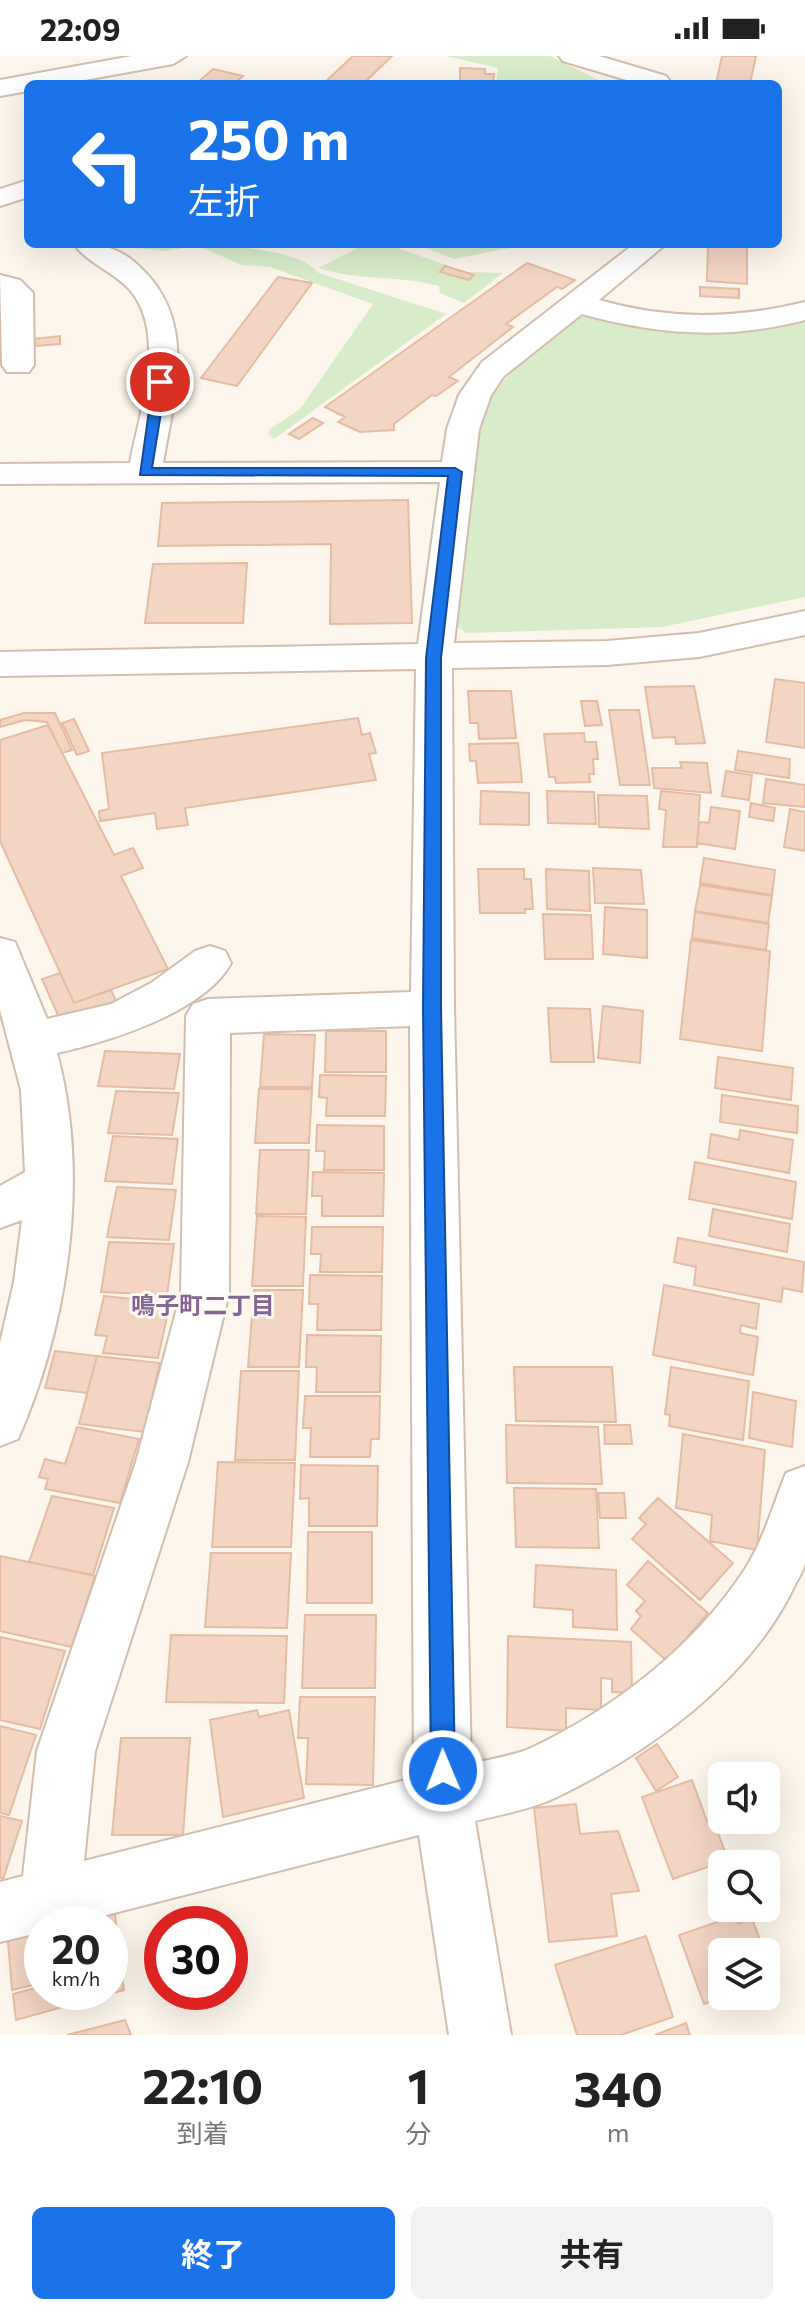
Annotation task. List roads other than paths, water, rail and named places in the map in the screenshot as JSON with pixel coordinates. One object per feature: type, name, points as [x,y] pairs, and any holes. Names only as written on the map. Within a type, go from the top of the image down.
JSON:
[{"type":"street","points":[[25,56],[43,80],[173,56]]},
{"type":"street","points":[[572,56],[658,74]]},
{"type":"street","points":[[0,88],[24,84]]},
{"type":"street","points":[[0,198],[24,189]]},
{"type":"street","points":[[95,248],[118,262],[148,290],[164,326],[163,360],[145,472]]},
{"type":"street","points":[[480,2035],[443,1802],[432,1008],[434,658],[455,472],[463,429],[475,395],[493,369],[647,248]]},
{"type":"street","points":[[0,284],[10,286],[18,293],[18,365]]},
{"type":"street","points":[[577,303],[623,318],[700,327],[755,324],[805,311]]},
{"type":"street","points":[[0,474],[455,472]]},
{"type":"street","points":[[0,664],[607,653],[699,645],[805,623]]},
{"type":"street","points":[[0,954],[29,1040],[48,1134],[47,1185],[28,1335],[0,1422]]},
{"type":"street","points":[[29,1040],[118,1022],[175,990],[210,963]]},
{"type":"street","points":[[432,1008],[208,1016],[205,1293],[162,1462],[66,1751],[25,1905],[537,1776],[610,1738],[690,1677],[721,1649],[794,1535],[805,1491]]},
{"type":"street","points":[[0,1208],[47,1185]]},
{"type":"district","name":"鳴子町二丁目","points":[[203,1306]]}]
